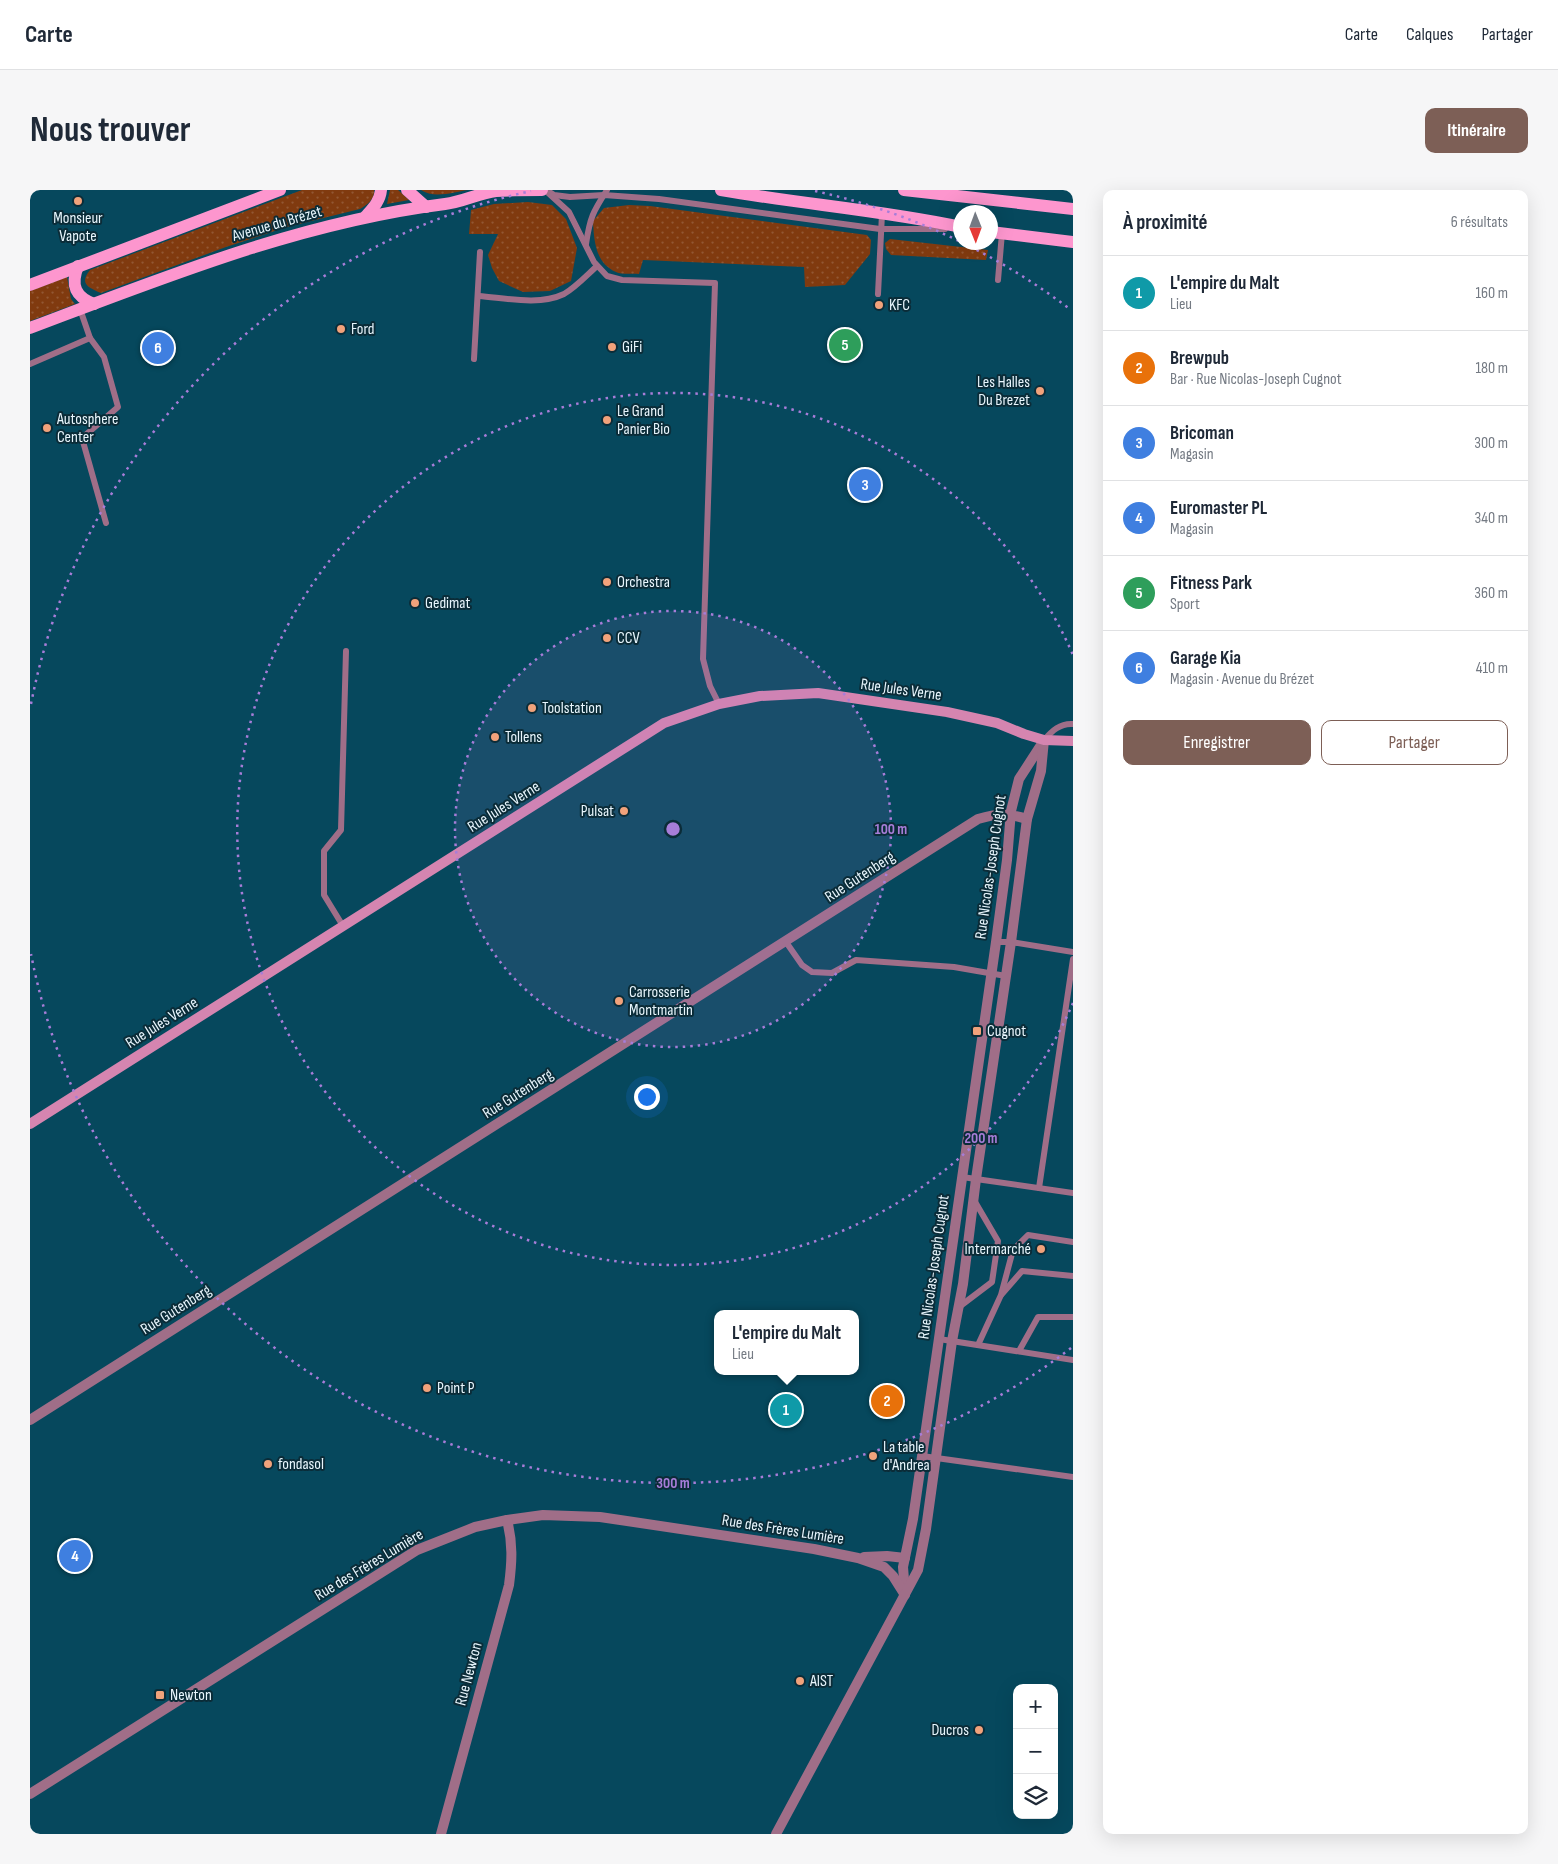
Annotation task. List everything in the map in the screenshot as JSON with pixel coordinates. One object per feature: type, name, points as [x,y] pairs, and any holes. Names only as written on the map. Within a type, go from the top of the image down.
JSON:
[{"type":"main road","name":"Avenue du Brézet","points":[[30,284],[280,190]]},
{"type":"main road","points":[[366,216],[376,204],[381,190]]},
{"type":"main road","points":[[407,190],[426,207]]},
{"type":"main road","name":"Avenue du Brézet","points":[[30,328],[264,243],[366,216],[447,204],[496,191],[544,190]]},
{"type":"main road","points":[[721,190],[925,219],[953,226]]},
{"type":"main road","points":[[904,190],[1073,209]]},
{"type":"main road","points":[[998,232],[1073,242]]},
{"type":"main road","points":[[78,266],[74,281],[78,295],[94,304]]},
{"type":"main road","name":"Rue Jules Verne","points":[[30,1124],[664,723],[719,704],[760,696],[818,693],[976,718],[1044,740],[1073,741]]},
{"type":"street","name":"Rue Nicolas-Joseph Cugnot","points":[[906,1595],[903,1567],[940,1339],[992,973],[1007,860],[1010,814],[1019,779],[1044,740]]},
{"type":"street","name":"Rue Nicolas-Joseph Cugnot","points":[[776,1834],[918,1570],[926,1529],[1028,819],[1041,771],[1044,740]]},
{"type":"street","name":"Rue Gutenberg","points":[[30,1420],[978,819],[996,814],[1010,814],[1028,819]]},
{"type":"street","name":"Rue des Frères Lumière","points":[[30,1794],[417,1550],[475,1527],[543,1515],[600,1517],[814,1548],[858,1558],[884,1567],[893,1576],[906,1595]]},
{"type":"street","name":"Rue Newton","points":[[441,1834],[509,1585],[512,1545],[507,1520]]},
{"type":"street","name":"Rue des Frères Lumière","points":[[858,1558],[887,1556],[905,1558]]},
{"type":"lane","points":[[544,190],[554,195],[606,193],[659,199],[880,229],[953,228]]},
{"type":"lane","points":[[544,190],[569,212],[597,266],[607,276],[622,280],[716,283],[703,659],[710,686],[719,704]]},
{"type":"lane","points":[[969,190],[986,200]]},
{"type":"lane","points":[[586,245],[589,221],[606,193]]},
{"type":"lane","points":[[878,294],[882,214]]},
{"type":"lane","points":[[997,250],[998,280]]},
{"type":"lane","points":[[474,360],[480,252]]},
{"type":"lane","points":[[479,296],[540,301],[564,294],[597,266]]},
{"type":"lane","points":[[80,309],[90,338],[104,357],[118,407],[82,438],[106,523]]},
{"type":"lane","points":[[30,364],[90,338]]},
{"type":"lane","points":[[343,926],[324,895],[324,851],[341,830],[346,651]]},
{"type":"lane","points":[[1044,740],[1054,729],[1073,724]]},
{"type":"lane","points":[[786,942],[802,965],[812,972],[832,972],[856,960],[954,967],[1006,976]]},
{"type":"lane","points":[[996,942],[1011,942],[1073,952]]},
{"type":"lane","points":[[1039,1188],[1073,959]]},
{"type":"lane","points":[[962,1177],[1073,1193]]},
{"type":"lane","points":[[958,1308],[992,1282],[998,1241],[973,1199]]},
{"type":"lane","points":[[978,1345],[1001,1295],[1014,1250],[1028,1235],[1073,1242]]},
{"type":"lane","points":[[1001,1295],[1022,1272],[1073,1276]]},
{"type":"lane","points":[[1019,1351],[1038,1317],[1073,1317]]},
{"type":"lane","points":[[940,1339],[1073,1360]]},
{"type":"lane","points":[[922,1456],[1073,1477]]},
{"type":"shaded area","points":[[302,190],[374,190],[374,193],[370,201],[360,209],[287,227],[226,247],[101,293],[89,287],[85,282],[90,270]]},
{"type":"shaded area","points":[[390,190],[398,190],[409,200],[387,204]]},
{"type":"shaded area","points":[[421,190],[468,190],[432,194]]},
{"type":"shaded area","points":[[528,202],[552,205],[566,219],[577,248],[571,281],[550,291],[523,292],[499,281],[488,255],[498,234],[469,234],[471,210],[494,204]]},
{"type":"shaded area","points":[[629,205],[650,206],[867,235],[871,240],[870,254],[845,285],[805,287],[804,267],[643,260],[639,274],[618,273],[609,268],[600,257],[595,243],[593,221],[604,208]]},
{"type":"shaded area","points":[[890,239],[953,246],[953,250],[988,250],[986,260],[891,255],[886,249],[885,243]]},
{"type":"shaded area","points":[[67,277],[71,299],[75,304],[30,321],[30,291]]},
{"type":"place","name":"Monsieur Vapote","points":[[78,201]]},
{"type":"place","name":"KFC","points":[[879,305]]},
{"type":"place","name":"Ford","points":[[341,329]]},
{"type":"place","name":"Fitness Park","points":[[845,345]]},
{"type":"place","name":"GiFi","points":[[612,347]]},
{"type":"place","name":"Garage Kia","points":[[158,348]]},
{"type":"place","name":"Les Halles Du Brezet","points":[[1040,391]]},
{"type":"place","name":"Le Grand Panier Bio","points":[[607,420]]},
{"type":"place","name":"Autosphere Center","points":[[47,428]]},
{"type":"place","name":"Bricoman","points":[[865,485]]},
{"type":"place","name":"Orchestra","points":[[607,582]]},
{"type":"place","name":"Gedimat","points":[[415,603]]},
{"type":"place","name":"CCV","points":[[607,638]]},
{"type":"place","name":"Toolstation","points":[[532,708]]},
{"type":"place","name":"Tollens","points":[[495,737]]},
{"type":"place","name":"Pulsat","points":[[624,811]]},
{"type":"place","name":"Carrosserie Montmartin","points":[[619,1001]]},
{"type":"place","name":"Cugnot","points":[[977,1031]]},
{"type":"place","name":"Intermarché","points":[[1041,1249]]},
{"type":"place","name":"Point P","points":[[427,1388]]},
{"type":"place","name":"Brewpub","points":[[887,1401]]},
{"type":"place","name":"L'empire du Malt","points":[[786,1410]]},
{"type":"place","name":"La table d'Andrea","points":[[873,1456]]},
{"type":"place","name":"fondasol","points":[[268,1464]]},
{"type":"place","name":"Euromaster PL","points":[[75,1556]]},
{"type":"place","name":"AIST","points":[[800,1681]]},
{"type":"place","name":"Newton","points":[[160,1695]]},
{"type":"place","name":"Ducros","points":[[979,1730]]}]
